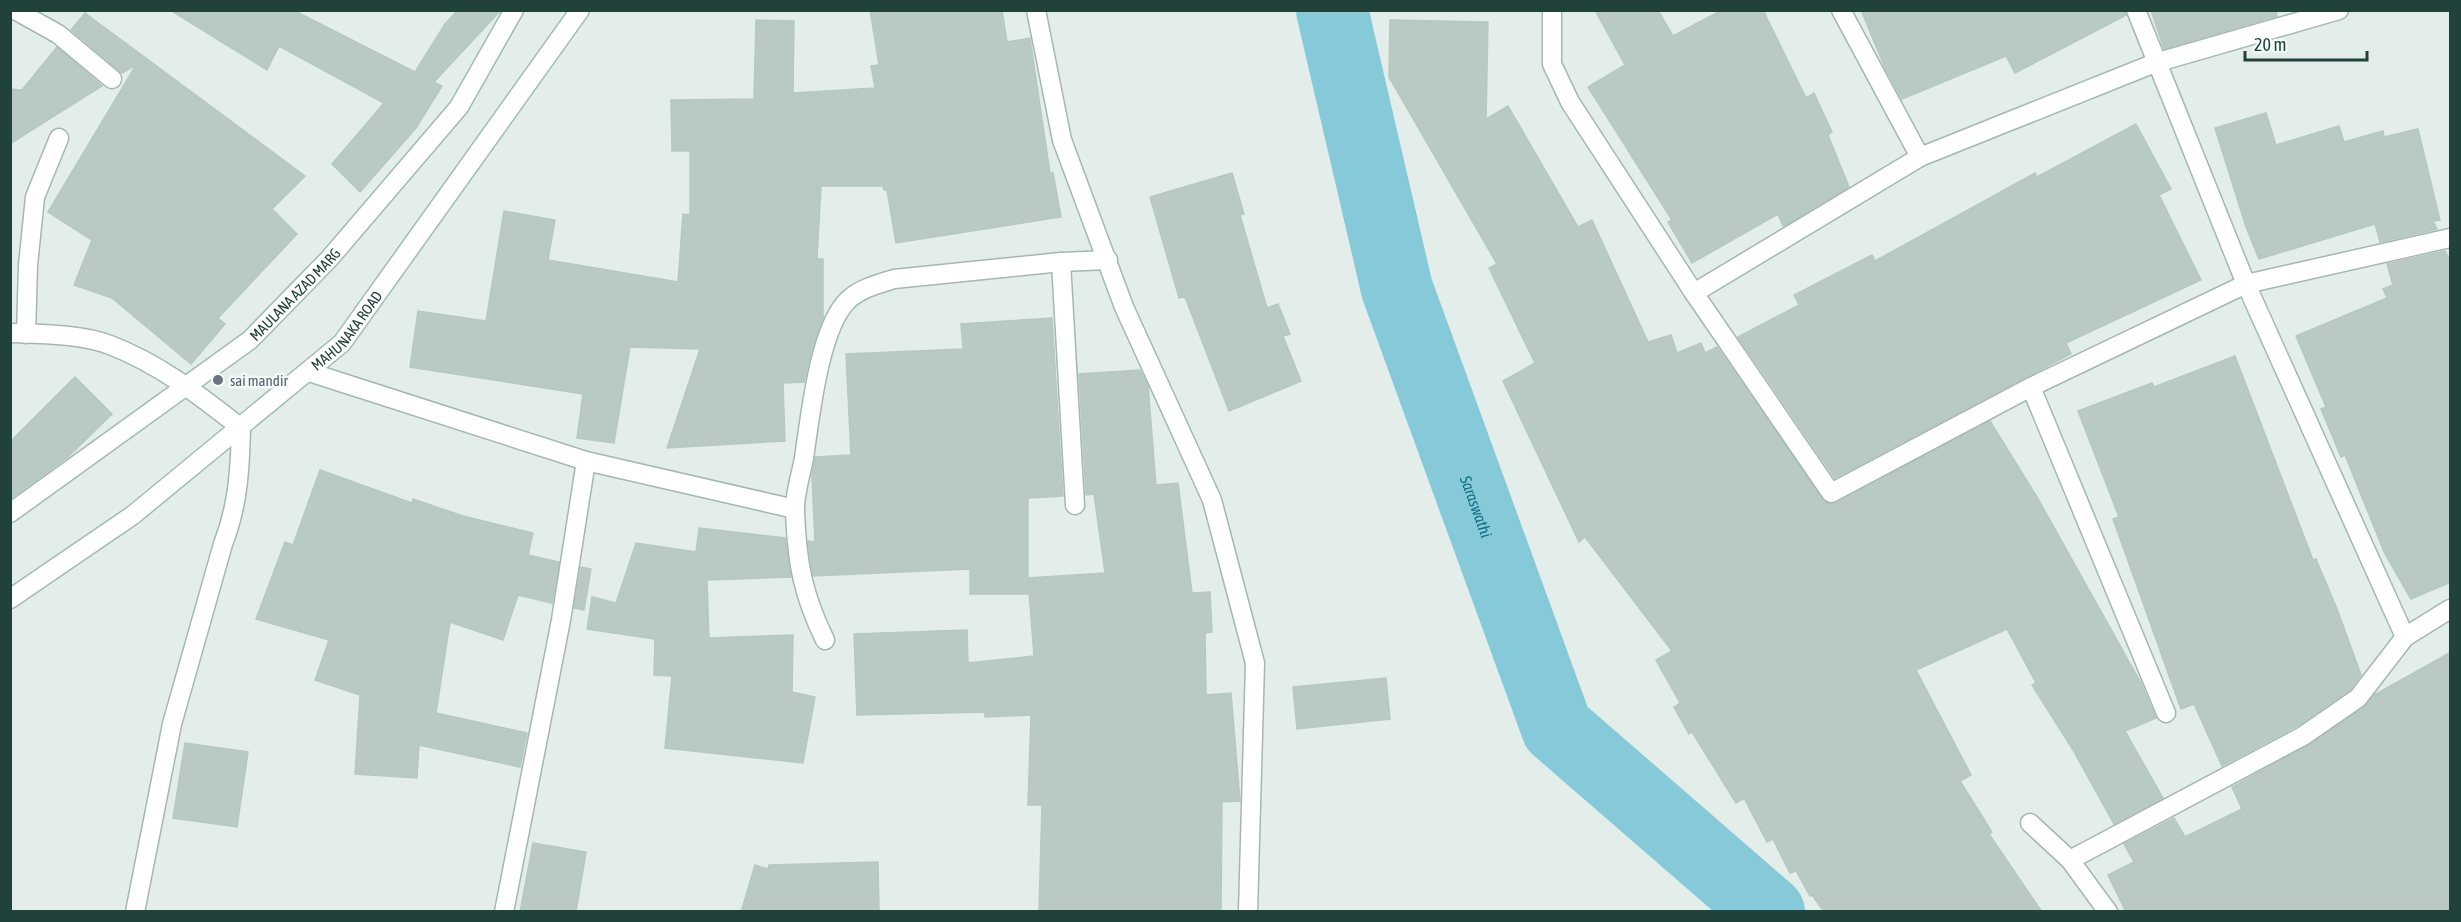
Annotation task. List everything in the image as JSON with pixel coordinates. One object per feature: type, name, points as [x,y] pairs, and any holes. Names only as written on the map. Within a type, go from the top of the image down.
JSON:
[{"type":"street","points":[[15,10],[58,34],[112,79]]},
{"type":"street","name":"MAULANA AZAD MARG","points":[[10,513],[250,340],[329,258],[459,107],[514,10]]},
{"type":"street","name":"MAHUNAKA ROAD","points":[[10,599],[133,516],[342,343],[580,10]]},
{"type":"street","points":[[1036,10],[1062,140],[1124,308],[1212,500],[1255,663],[1248,912]]},
{"type":"street","points":[[1552,10],[1552,64],[1570,102],[1694,293],[1831,493],[2031,387],[2246,284],[2451,238]]},
{"type":"street","points":[[1841,10],[1920,156]]},
{"type":"street","points":[[2136,10],[2155,63],[2246,284],[2405,637]]},
{"type":"street","points":[[1694,293],[1920,156],[2155,63],[2339,10]]},
{"type":"street","points":[[59,138],[35,197],[18,333],[109,344],[170,374],[241,428],[239,486],[234,518],[223,544],[172,724],[135,912]]},
{"type":"street","points":[[825,640],[808,605],[800,573],[795,509],[819,367],[835,323],[848,301],[870,286],[894,279],[1061,262],[1108,260]]},
{"type":"street","points":[[1061,262],[1076,505]]},
{"type":"street","points":[[309,372],[586,461],[795,509]]},
{"type":"street","points":[[2031,387],[2166,713]]},
{"type":"street","points":[[504,912],[561,620],[586,461]]},
{"type":"street","points":[[2070,860],[2303,736],[2358,698],[2405,637],[2451,609]]},
{"type":"street","points":[[2030,823],[2070,860],[2108,912]]},
{"type":"building","points":[[170,10],[293,10],[415,72],[445,24],[458,10],[501,10],[434,82],[442,86],[416,128],[360,192],[332,164],[384,103],[279,46],[267,70]]},
{"type":"building","points":[[870,10],[1002,10],[1007,42],[1030,38],[1050,173],[1053,173],[1061,217],[896,243],[887,190],[884,190],[883,186],[821,186],[817,259],[823,259],[823,318],[812,348],[804,382],[783,383],[785,441],[667,448],[700,349],[630,347],[614,443],[577,438],[583,394],[410,367],[418,311],[486,321],[504,211],[555,220],[548,260],[678,282],[683,214],[690,215],[690,151],[672,151],[671,100],[754,99],[756,20],[794,21],[793,93],[875,88],[871,66],[879,65]]},
{"type":"building","points":[[1595,10],[1658,10],[1673,36],[1722,10],[1763,10],[1806,98],[1814,93],[1832,132],[1828,135],[1849,187],[1788,224],[1783,226],[1778,214],[1692,263],[1668,222],[1672,220],[1588,87],[1625,65]]},
{"type":"building","points":[[1861,10],[2125,10],[2126,15],[2015,73],[2006,56],[1902,99],[1885,68]]},
{"type":"building","points":[[2151,10],[2276,10],[2277,16],[2164,49]]},
{"type":"building","points":[[85,13],[305,176],[272,209],[297,234],[218,318],[225,324],[191,364],[112,298],[74,285],[92,240],[48,212],[136,65],[122,73],[71,30]]},
{"type":"building","points":[[1390,20],[1488,22],[1486,119],[1508,106],[1578,227],[1592,220],[1648,342],[1671,335],[1677,353],[1701,343],[1705,353],[1717,347],[1825,503],[1836,503],[1990,421],[2037,497],[2141,683],[2156,718],[2125,731],[2163,798],[2114,824],[2073,750],[2032,685],[2036,683],[2007,629],[1916,670],[1971,775],[1960,781],[1992,832],[1989,834],[2042,912],[1824,912],[1812,895],[1810,896],[1796,871],[1790,873],[1773,839],[1767,842],[1744,798],[1736,803],[1692,732],[1689,734],[1674,707],[1680,703],[1656,660],[1672,651],[1585,537],[1579,542],[1503,381],[1535,363],[1489,268],[1497,264],[1389,77]]},
{"type":"building","points":[[57,47],[102,86],[10,144],[10,89],[22,90]]},
{"type":"building","points":[[2266,113],[2276,145],[2339,126],[2344,142],[2383,131],[2384,137],[2418,129],[2440,220],[2433,221],[2437,229],[2380,242],[2375,224],[2259,259],[2246,227],[2215,128]]},
{"type":"building","points":[[2136,124],[2171,189],[2159,195],[2201,280],[2066,343],[2071,354],[1835,478],[1738,337],[1799,305],[1794,295],[1872,255],[1875,261],[2035,173],[2037,177]]},
{"type":"building","points":[[1232,173],[1244,214],[1240,215],[1267,308],[1278,304],[1290,334],[1283,336],[1301,381],[1229,411],[1185,297],[1179,298],[1150,197]]},
{"type":"building","points":[[2445,251],[2451,262],[2451,582],[2411,599],[2385,554],[2345,455],[2341,457],[2321,409],[2326,407],[2296,336],[2387,298],[2383,289],[2393,285],[2387,264]]},
{"type":"building","points":[[1052,318],[1063,496],[1028,498],[1028,594],[970,594],[970,569],[813,576],[808,541],[815,542],[812,476],[815,457],[851,455],[846,354],[963,349],[961,324]]},
{"type":"building","points":[[2235,356],[2313,560],[2316,559],[2337,609],[2361,675],[2350,690],[2297,726],[2222,766],[2194,704],[2181,709],[2113,519],[2119,517],[2078,411],[2152,383],[2154,387]]},
{"type":"building","points":[[1140,370],[1148,386],[1156,485],[1178,483],[1192,593],[1210,592],[1212,632],[1205,633],[1206,695],[1231,693],[1240,801],[1222,802],[1221,912],[1039,910],[1042,805],[1028,805],[1031,715],[985,717],[985,712],[857,715],[854,634],[967,630],[968,663],[1034,656],[1028,578],[1105,573],[1094,494],[1086,495],[1079,374]]},
{"type":"building","points":[[75,377],[112,414],[68,457],[10,499],[10,445],[14,438]]},
{"type":"building","points":[[320,470],[412,503],[413,499],[463,516],[533,533],[528,555],[559,562],[552,603],[518,595],[503,640],[450,622],[436,713],[527,733],[520,767],[419,745],[417,778],[355,774],[360,695],[315,680],[329,640],[256,619],[285,542],[293,545]]},
{"type":"building","points":[[699,528],[785,538],[791,577],[707,580],[709,638],[793,635],[792,692],[815,697],[803,763],[665,748],[672,676],[654,675],[655,639],[587,629],[592,597],[616,603],[636,543],[696,552]]},
{"type":"building","points":[[581,567],[591,569],[584,610],[574,608]]},
{"type":"building","points":[[2451,652],[2451,912],[2126,912],[2108,875],[2134,862],[2124,844],[2174,818],[2185,837],[2242,809],[2232,787],[2309,745],[2364,707],[2374,695]]},
{"type":"building","points":[[1386,678],[1390,719],[1297,729],[1293,687]]},
{"type":"building","points":[[185,743],[248,752],[237,827],[173,818]]},
{"type":"building","points":[[533,843],[586,852],[576,912],[520,912]]},
{"type":"building","points":[[878,862],[879,912],[741,912],[755,865],[768,869],[769,865]]},
{"type":"waterway","name":"Saraswathi","points":[[1332,10],[1397,289],[1557,728],[1769,912]]},
{"type":"place","name":"sai mandir","points":[[218,380]]}]
